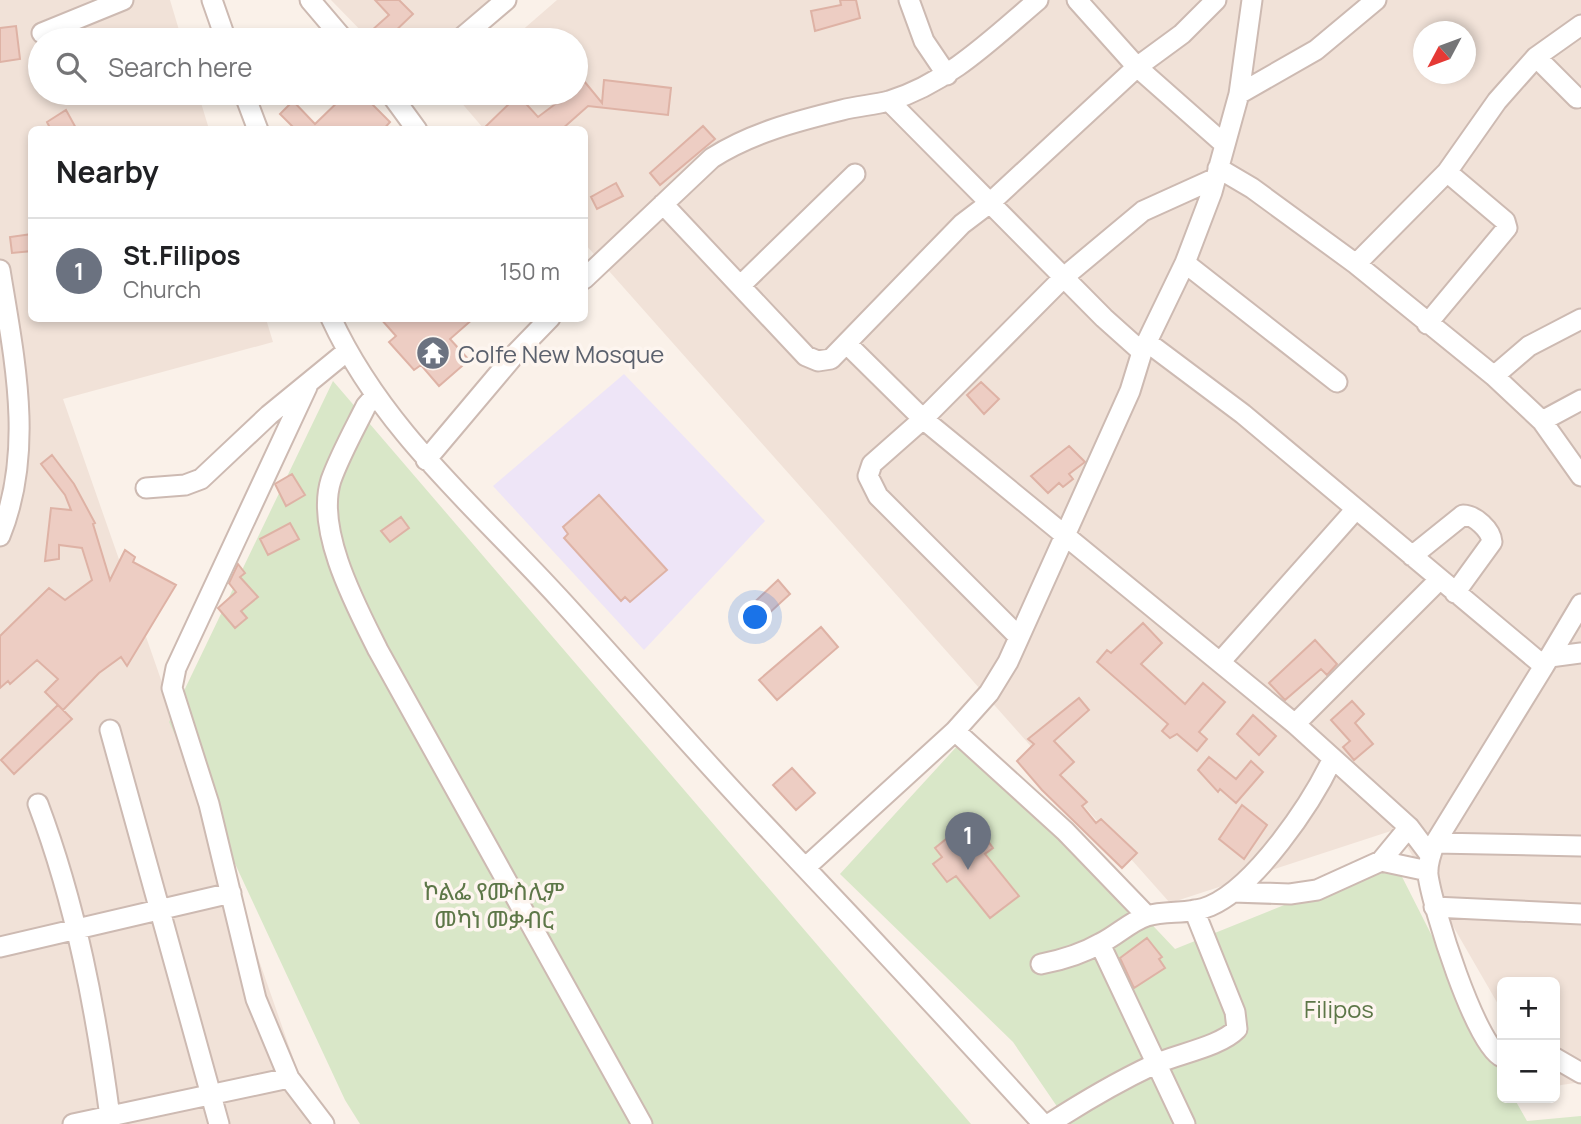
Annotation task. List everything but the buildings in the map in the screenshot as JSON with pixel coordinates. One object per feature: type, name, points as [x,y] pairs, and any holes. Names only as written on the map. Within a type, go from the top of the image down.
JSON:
[{"type":"street","points":[[54,28],[123,0]]},
{"type":"street","points":[[212,0],[222,28]]},
{"type":"street","points":[[310,0],[334,28]]},
{"type":"street","points":[[908,0],[923,41],[947,75]]},
{"type":"street","points":[[588,274],[712,158],[747,139],[842,110],[889,101],[947,75],[1038,0]]},
{"type":"street","points":[[1077,0],[1137,67],[1223,144]]},
{"type":"street","points":[[663,204],[812,360],[831,359],[962,224],[991,202],[1137,67],[1182,34],[1216,0]]},
{"type":"street","points":[[806,867],[955,731],[997,681],[1020,638],[1130,391],[1145,347],[1185,263],[1217,173],[1239,94],[1252,0]]},
{"type":"street","points":[[1239,94],[1316,50],[1376,0]]},
{"type":"street","points":[[471,28],[497,2]]},
{"type":"street","points":[[1356,264],[1447,172],[1497,101],[1536,57],[1581,24]]},
{"type":"street","points":[[1536,57],[1577,98]]},
{"type":"street","points":[[889,101],[1064,277],[1145,347],[1243,414],[1455,593],[1547,662]]},
{"type":"street","points":[[249,105],[256,126]]},
{"type":"street","points":[[401,105],[414,126]]},
{"type":"street","points":[[1427,324],[1507,228],[1505,221],[1447,172]]},
{"type":"street","points":[[1217,173],[1252,188],[1356,264],[1494,376],[1542,421],[1581,476]]},
{"type":"street","points":[[1020,638],[878,496],[870,483],[872,464],[923,419],[1064,277],[1143,211],[1217,173]]},
{"type":"street","points":[[741,285],[855,174]]},
{"type":"street","points":[[1185,263],[1337,382]]},
{"type":"street","points":[[0,270],[20,409],[18,464],[0,536]]},
{"type":"street","points":[[1494,376],[1530,346],[1581,319]]},
{"type":"street","points":[[333,322],[346,352],[374,397],[426,460],[536,572],[1043,1124]]},
{"type":"street","points":[[426,460],[517,352],[546,322]]},
{"type":"street","points":[[847,344],[923,419],[1064,538],[1221,661],[1409,827],[1431,856],[1434,907],[1480,1033],[1497,1055]]},
{"type":"street","points":[[146,488],[185,485],[201,479],[269,415],[307,387],[346,352]]},
{"type":"street","points":[[307,387],[173,678],[172,688],[209,804],[256,999],[289,1078],[324,1124]]},
{"type":"street","points":[[374,397],[366,406],[331,481],[327,508],[348,590],[378,650],[642,1124]]},
{"type":"street","points":[[1542,421],[1581,400]]},
{"type":"street","points":[[1221,661],[1356,509]]},
{"type":"street","points":[[1412,556],[1462,515],[1470,515],[1490,532],[1492,542],[1455,593]]},
{"type":"street","points":[[1295,724],[1440,579]]},
{"type":"street","points":[[1431,856],[1581,604]]},
{"type":"street","points":[[1547,662],[1581,653]]},
{"type":"street","points":[[110,730],[219,1124]]},
{"type":"street","points":[[955,731],[1065,831],[1147,916]]},
{"type":"street","points":[[1041,964],[1066,959],[1101,944],[1147,916],[1194,911],[1233,892],[1306,808],[1332,760]]},
{"type":"street","points":[[38,804],[56,852],[77,930],[94,1007],[110,1117]]},
{"type":"street","points":[[1381,861],[1409,827]]},
{"type":"street","points":[[1233,892],[1290,894],[1317,890],[1381,861],[1581,846]]},
{"type":"street","points":[[0,947],[231,893]]},
{"type":"street","points":[[1434,907],[1581,914]]},
{"type":"street","points":[[1049,1124],[1101,1091],[1156,1063],[1230,1035],[1238,1025],[1194,911]]},
{"type":"street","points":[[1101,944],[1185,1124]]},
{"type":"street","points":[[1560,1059],[1581,1062]]},
{"type":"street","points":[[1560,1061],[1581,1073]]},
{"type":"street","points":[[73,1124],[110,1117],[131,1119],[212,1093],[289,1078]]},
{"type":"shaded area","points":[[0,0],[170,0],[178,28],[28,28],[28,105],[202,105],[208,126],[28,126],[28,322],[267,322],[273,342],[63,399],[298,1072],[329,1124],[0,1124]]},
{"type":"shaded area","points":[[331,0],[496,0],[469,28],[358,28]]},
{"type":"shaded area","points":[[557,0],[1581,0],[1581,1082],[1560,1085],[1560,977],[1497,977],[1497,1002],[1397,829],[1170,903],[588,247],[588,126],[481,126],[463,105],[588,105],[588,28],[525,28]]},
{"type":"shaded area","points":[[624,374],[765,521],[644,650],[493,486]]},
{"type":"green space","name":"ኮልፌ የሙስሊም መካነ መቃብር","points":[[333,381],[971,1124],[360,1124],[345,1100],[169,722]]},
{"type":"green space","name":"Filipos","points":[[970,732],[1175,949],[1394,861],[1497,1064],[1497,1103],[1517,1103],[1527,1121],[1581,1116],[1581,1124],[1069,1124],[1013,1042],[840,874]]},
{"type":"place","name":"Colfe New Mosque","points":[[433,353]]},
{"type":"place","name":"St.Filipos","points":[[968,870]]}]
